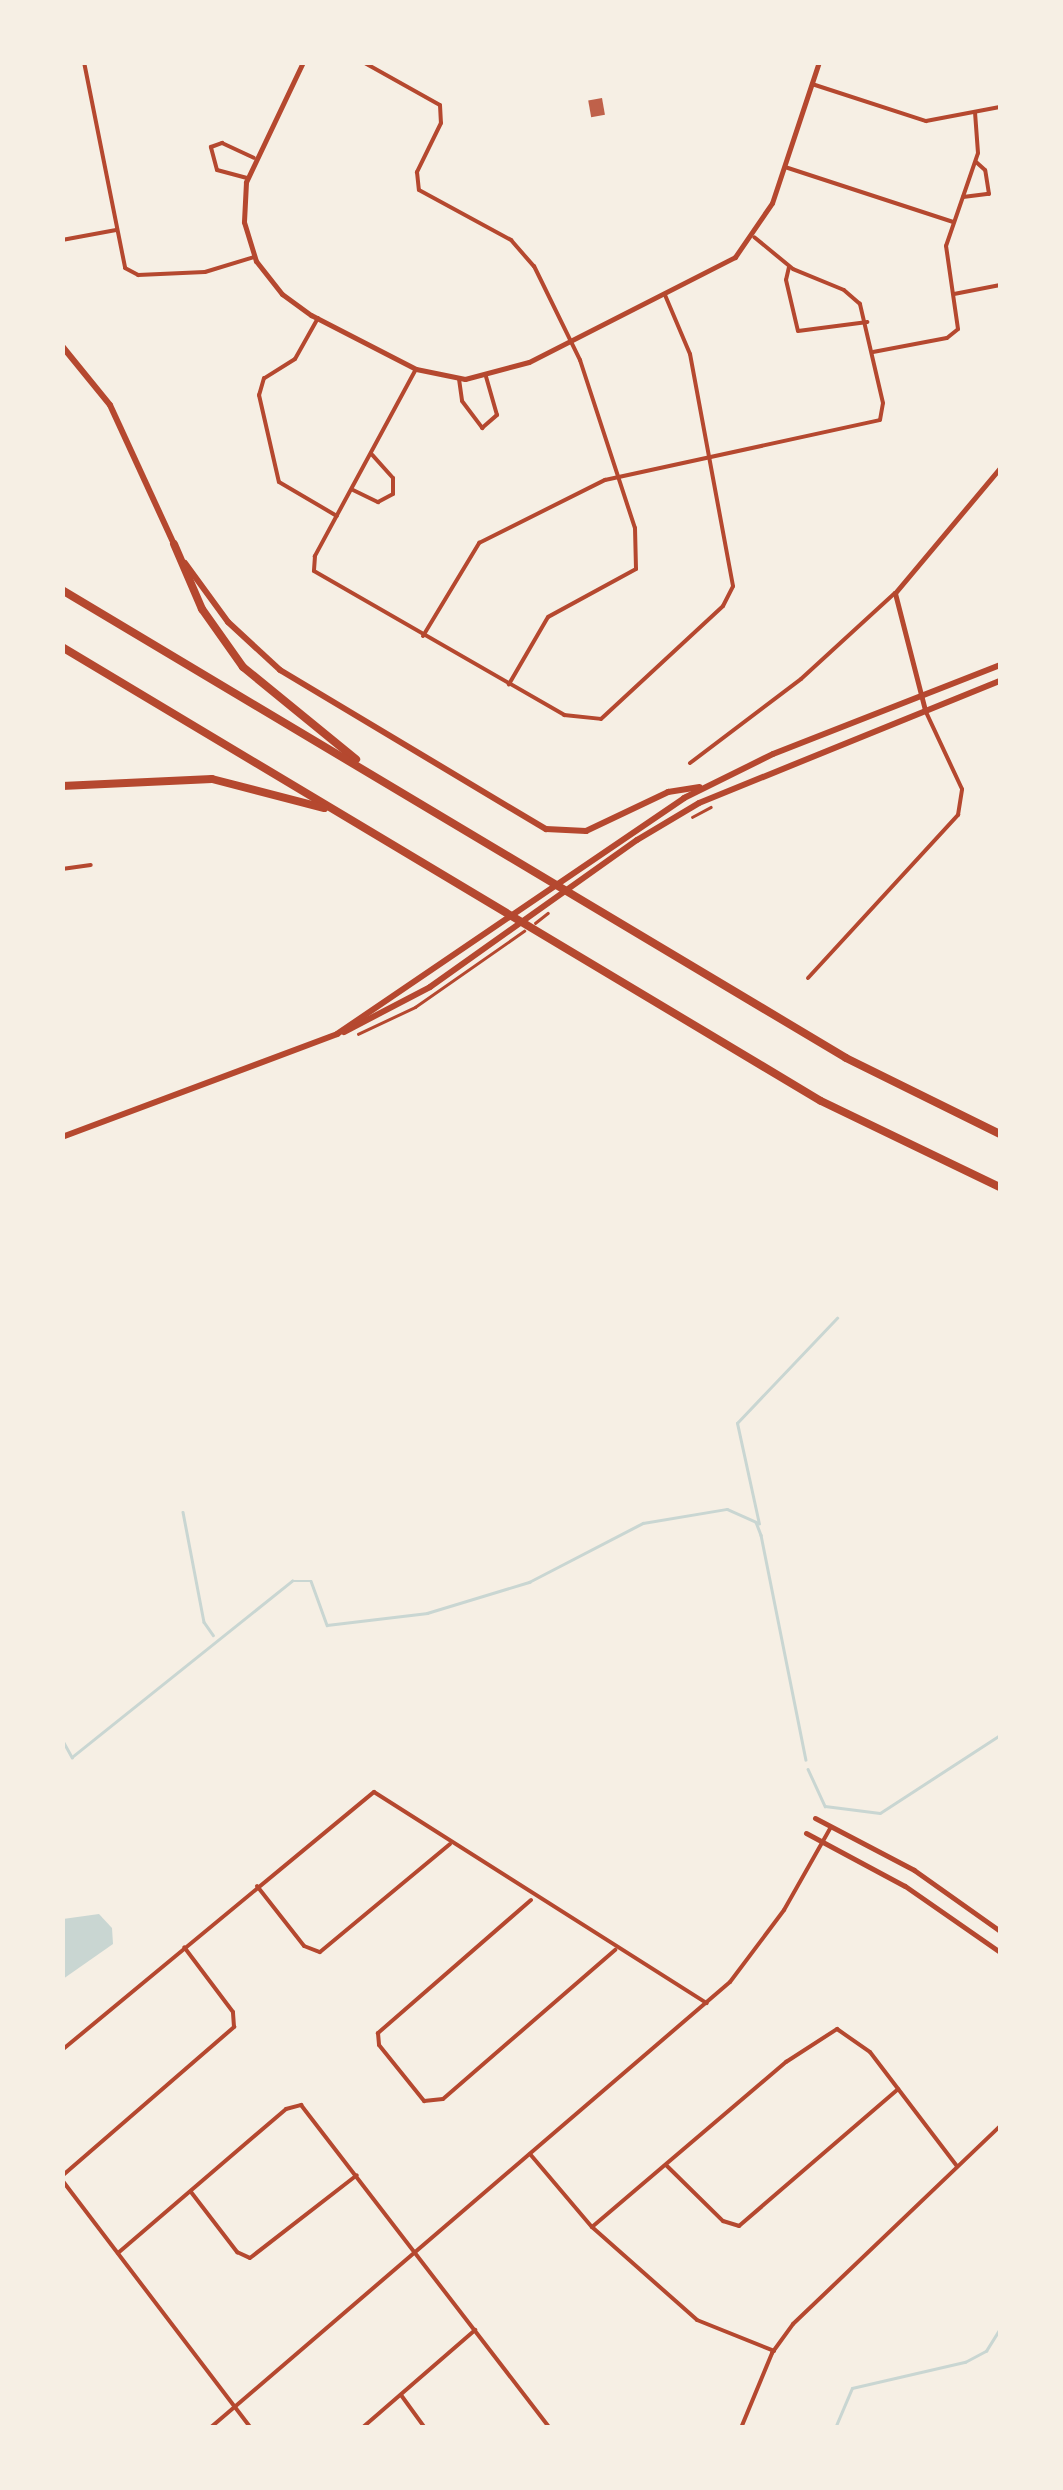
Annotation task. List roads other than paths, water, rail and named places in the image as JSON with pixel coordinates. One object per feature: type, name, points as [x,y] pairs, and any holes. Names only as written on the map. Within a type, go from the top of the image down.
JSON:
[{"type":"highway","points":[[174,544],[202,609],[243,667],[297,717],[392,785]]},
{"type":"highway","points":[[62,590],[864,1068],[1000,1134]]},
{"type":"highway","points":[[62,647],[863,1124],[1000,1186]]},
{"type":"highway","points":[[62,786],[212,779],[336,811]]},
{"type":"main road","points":[[62,346],[110,405],[174,544],[213,604],[280,670],[546,829],[586,830],[668,792],[706,786]]},
{"type":"main road","points":[[337,1034],[588,861],[706,786],[1000,665]]},
{"type":"main road","points":[[62,1137],[249,1072],[396,1008],[512,935],[598,867],[712,796],[1000,681]]},
{"type":"street","points":[[84,62],[122,264],[135,274],[205,272],[254,257]]},
{"type":"street","points":[[303,62],[247,178],[244,215],[254,257],[286,299],[416,369],[459,379],[486,377],[570,342],[720,268],[754,237],[785,168],[818,62]]},
{"type":"street","points":[[363,62],[440,105],[441,124],[418,169],[418,188],[522,249],[570,342],[621,475],[638,567],[548,617],[509,684]]},
{"type":"street","points":[[812,84],[926,121],[1000,108]]},
{"type":"street","points":[[873,352],[952,336],[960,324],[946,248],[976,162],[975,112]]},
{"type":"street","points":[[247,178],[217,170],[211,147],[220,142],[254,158]]},
{"type":"street","points":[[964,197],[989,194],[984,168],[976,162]]},
{"type":"street","points":[[785,168],[954,222]]},
{"type":"street","points":[[62,240],[116,230]]},
{"type":"street","points":[[423,636],[479,543],[621,475],[878,422],[884,408],[867,322],[849,292],[790,266],[754,237]]},
{"type":"street","points":[[790,266],[786,280],[798,332],[867,322]]},
{"type":"street","points":[[954,294],[1000,286]]},
{"type":"street","points":[[416,369],[315,556],[315,572],[574,719],[605,718],[723,606],[733,574],[690,354],[665,295]]},
{"type":"street","points":[[318,318],[298,355],[264,378],[259,395],[278,482],[337,516]]},
{"type":"street","points":[[459,379],[465,406],[482,428],[497,416],[486,377]]},
{"type":"street","points":[[353,490],[378,502],[393,494],[393,478],[372,454]]},
{"type":"street","points":[[690,763],[788,690],[895,593],[1000,468]]},
{"type":"street","points":[[808,978],[958,816],[962,790],[920,696],[895,593]]},
{"type":"street","points":[[62,870],[91,864]]},
{"type":"street","points":[[62,2050],[371,1792],[614,1950],[707,2003]]},
{"type":"street","points":[[815,1818],[914,1870],[1000,1930]]},
{"type":"street","points":[[210,2428],[707,2003],[761,1944],[831,1826]]},
{"type":"street","points":[[806,1833],[905,1886],[1000,1952]]},
{"type":"street","points":[[258,1886],[304,1946],[320,1952],[450,1844]]},
{"type":"street","points":[[533,1898],[378,2033],[379,2045],[422,2100],[442,2099],[614,1950]]},
{"type":"street","points":[[184,1947],[233,2012],[234,2027],[62,2178],[251,2428]]},
{"type":"street","points":[[592,2227],[833,2030],[866,2048],[957,2166]]},
{"type":"street","points":[[666,2164],[723,2221],[740,2226],[898,2089]]},
{"type":"street","points":[[118,2253],[299,2105],[357,2174],[550,2428]]},
{"type":"street","points":[[741,2428],[774,2351],[840,2276],[1000,2126]]},
{"type":"street","points":[[530,2154],[592,2227],[697,2320],[774,2351]]},
{"type":"street","points":[[191,2192],[237,2252],[250,2258],[357,2174]]},
{"type":"street","points":[[362,2428],[475,2330]]},
{"type":"street","points":[[400,2394],[425,2428]]},
{"type":"waterway","points":[[759,1524],[737,1423],[837,1318]]},
{"type":"waterway","points":[[62,1739],[72,1757],[292,1581],[311,1581],[327,1625],[427,1613],[529,1582],[643,1523],[727,1509],[756,1522],[761,1535],[806,1760]]},
{"type":"waterway","points":[[183,1512],[204,1622],[213,1635]]},
{"type":"waterway","points":[[808,1769],[825,1806],[880,1813],[1000,1735]]},
{"type":"waterway","points":[[835,2428],[852,2388],[965,2362],[986,2351],[1000,2329]]}]
